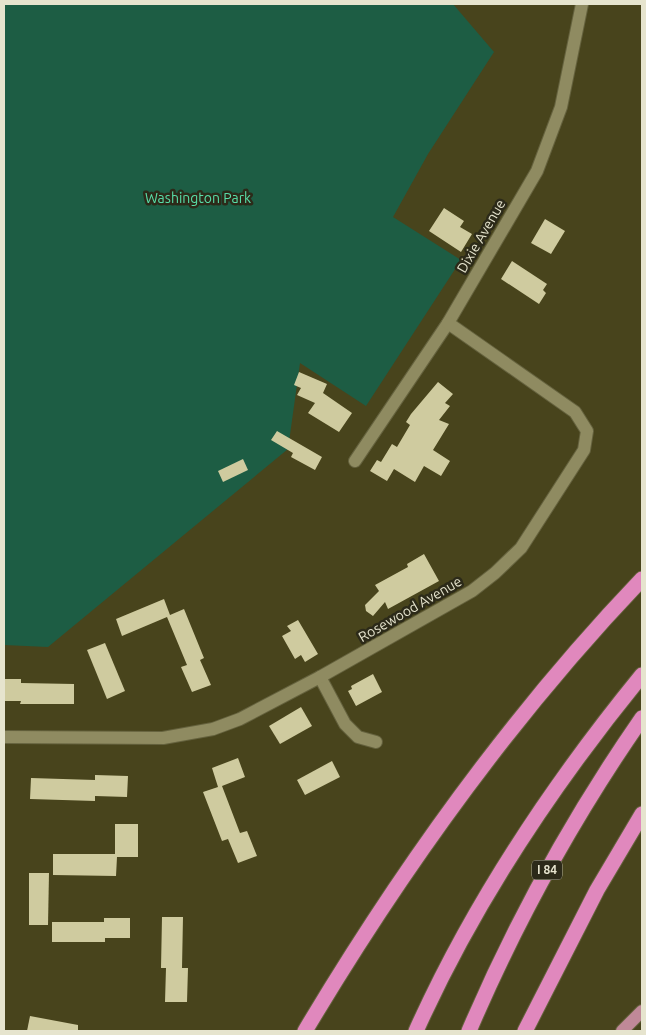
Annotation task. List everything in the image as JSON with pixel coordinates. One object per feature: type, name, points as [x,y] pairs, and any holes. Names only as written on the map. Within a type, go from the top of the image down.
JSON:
[{"type":"highway","points":[[305,1031],[362,939],[458,801],[545,688],[642,579]]},
{"type":"highway","points":[[416,1031],[464,937],[521,839],[572,764],[642,675]]},
{"type":"highway","name":"I 84","points":[[469,1031],[514,933],[549,867],[606,772],[642,718]]},
{"type":"highway","points":[[525,1031],[582,916],[642,814]]},
{"type":"main road","points":[[622,1031],[642,1011]]},
{"type":"street","name":"Dixie Avenue","points":[[355,461],[448,324],[537,171],[562,107],[582,4]]},
{"type":"street","name":"Rosewood Avenue","points":[[4,737],[137,739],[187,735],[213,729],[240,719],[320,677],[472,591],[495,573],[521,548],[584,450],[587,431],[575,412],[448,324]]},
{"type":"street","points":[[320,677],[345,724],[358,736],[376,742]]},
{"type":"green space","name":"Washington Park","points":[[4,4],[453,4],[494,52],[428,154],[393,217],[461,260],[366,406],[300,363],[288,449],[48,647],[4,645]]},
{"type":"building","points":[[444,208],[464,221],[460,227],[472,234],[461,252],[429,231]]},
{"type":"building","points":[[545,219],[565,231],[551,254],[531,243]]},
{"type":"building","points":[[512,261],[547,284],[543,290],[546,293],[539,304],[501,279]]},
{"type":"building","points":[[299,372],[327,384],[323,393],[352,413],[339,432],[308,413],[315,403],[297,395],[301,388],[294,385]]},
{"type":"building","points":[[438,382],[453,394],[445,403],[450,406],[439,420],[449,424],[433,450],[450,461],[441,476],[424,466],[415,482],[394,469],[387,481],[370,471],[377,460],[381,462],[392,444],[397,447],[410,425],[406,422],[411,414]]},
{"type":"building","points":[[277,431],[322,457],[315,470],[291,457],[293,453],[271,440]]},
{"type":"building","points":[[243,459],[248,470],[223,482],[218,471]]},
{"type":"building","points":[[424,554],[439,581],[388,609],[385,602],[373,616],[366,611],[365,605],[379,591],[375,585],[408,567],[407,564]]},
{"type":"building","points":[[164,599],[170,615],[184,609],[204,658],[200,660],[211,685],[192,692],[181,667],[187,665],[167,617],[122,636],[116,619]]},
{"type":"building","points":[[298,620],[318,654],[305,662],[301,655],[295,659],[282,636],[291,631],[287,626]]},
{"type":"building","points":[[105,643],[125,691],[107,699],[87,650]]},
{"type":"building","points":[[373,674],[382,692],[356,706],[348,691],[352,689],[351,686]]},
{"type":"building","points":[[4,679],[21,679],[21,683],[74,684],[74,704],[20,704],[21,701],[4,701]]},
{"type":"building","points":[[301,707],[312,726],[280,744],[269,726]]},
{"type":"building","points":[[238,758],[245,777],[222,786],[240,833],[247,831],[257,856],[238,863],[228,839],[222,841],[203,792],[218,787],[212,768]]},
{"type":"building","points":[[332,761],[340,777],[305,795],[297,780]]},
{"type":"building","points":[[95,775],[128,776],[127,797],[95,796],[95,801],[30,799],[31,778],[95,780]]},
{"type":"building","points":[[115,824],[138,824],[138,857],[117,857],[116,876],[53,875],[53,854],[115,854]]},
{"type":"building","points":[[29,873],[49,873],[48,925],[29,925]]},
{"type":"building","points":[[162,917],[183,917],[182,968],[188,968],[187,1002],[165,1002],[166,968],[161,968]]},
{"type":"building","points":[[104,918],[130,918],[130,938],[105,938],[105,942],[52,942],[52,922],[104,922]]},
{"type":"building","points":[[30,1016],[78,1025],[78,1031],[27,1031]]}]
